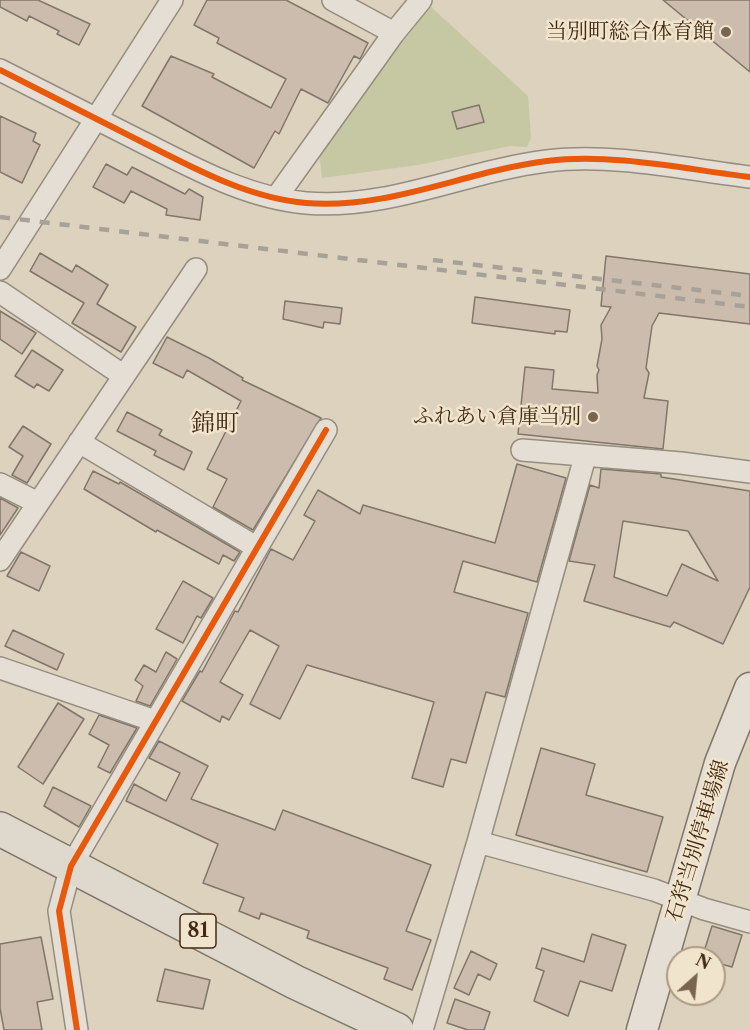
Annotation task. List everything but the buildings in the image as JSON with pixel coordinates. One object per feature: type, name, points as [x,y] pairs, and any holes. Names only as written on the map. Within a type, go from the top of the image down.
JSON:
[{"type":"main road","name":"石狩当別停車場線","points":[[642,1030],[720,763],[743,725],[750,688]]},
{"type":"main road","name":"81","points":[[0,829],[295,982],[397,1030]]},
{"type":"street","points":[[0,269],[172,0]]},
{"type":"street","points":[[333,0],[394,33]]},
{"type":"street","points":[[276,198],[394,33],[421,0]]},
{"type":"street","points":[[0,70],[225,183],[276,198],[306,203],[365,201],[511,167],[570,159],[613,160],[750,177]]},
{"type":"street","points":[[0,560],[195,269]]},
{"type":"street","points":[[0,292],[124,376]]},
{"type":"street","points":[[77,1030],[59,910],[71,866],[255,547],[326,430]]},
{"type":"street","points":[[79,442],[255,547]]},
{"type":"street","points":[[522,450],[585,457],[681,463],[750,472]]},
{"type":"street","points":[[422,1030],[478,842],[585,457]]},
{"type":"street","points":[[0,484],[38,503]]},
{"type":"street","points":[[0,668],[155,721]]},
{"type":"street","points":[[478,842],[654,890],[750,922]]},
{"type":"green space","points":[[430,6],[528,96],[531,138],[527,147],[510,146],[418,165],[322,178],[319,151]]},
{"type":"railway","points":[[0,217],[750,307]]},
{"type":"railway","points":[[433,260],[750,296]]},
{"type":"cycle path","points":[[0,70],[201,171],[242,188],[284,200],[337,204],[367,201],[517,166],[572,159],[623,160],[750,177]]},
{"type":"cycle path","points":[[77,1030],[59,911],[71,866],[326,430]]},
{"type":"place","name":"当別町総合体育館","points":[[726,32]]},
{"type":"place","name":"ふれあい倉庫当別","points":[[593,417]]},
{"type":"district","name":"錦町","points":[[215,424]]}]
